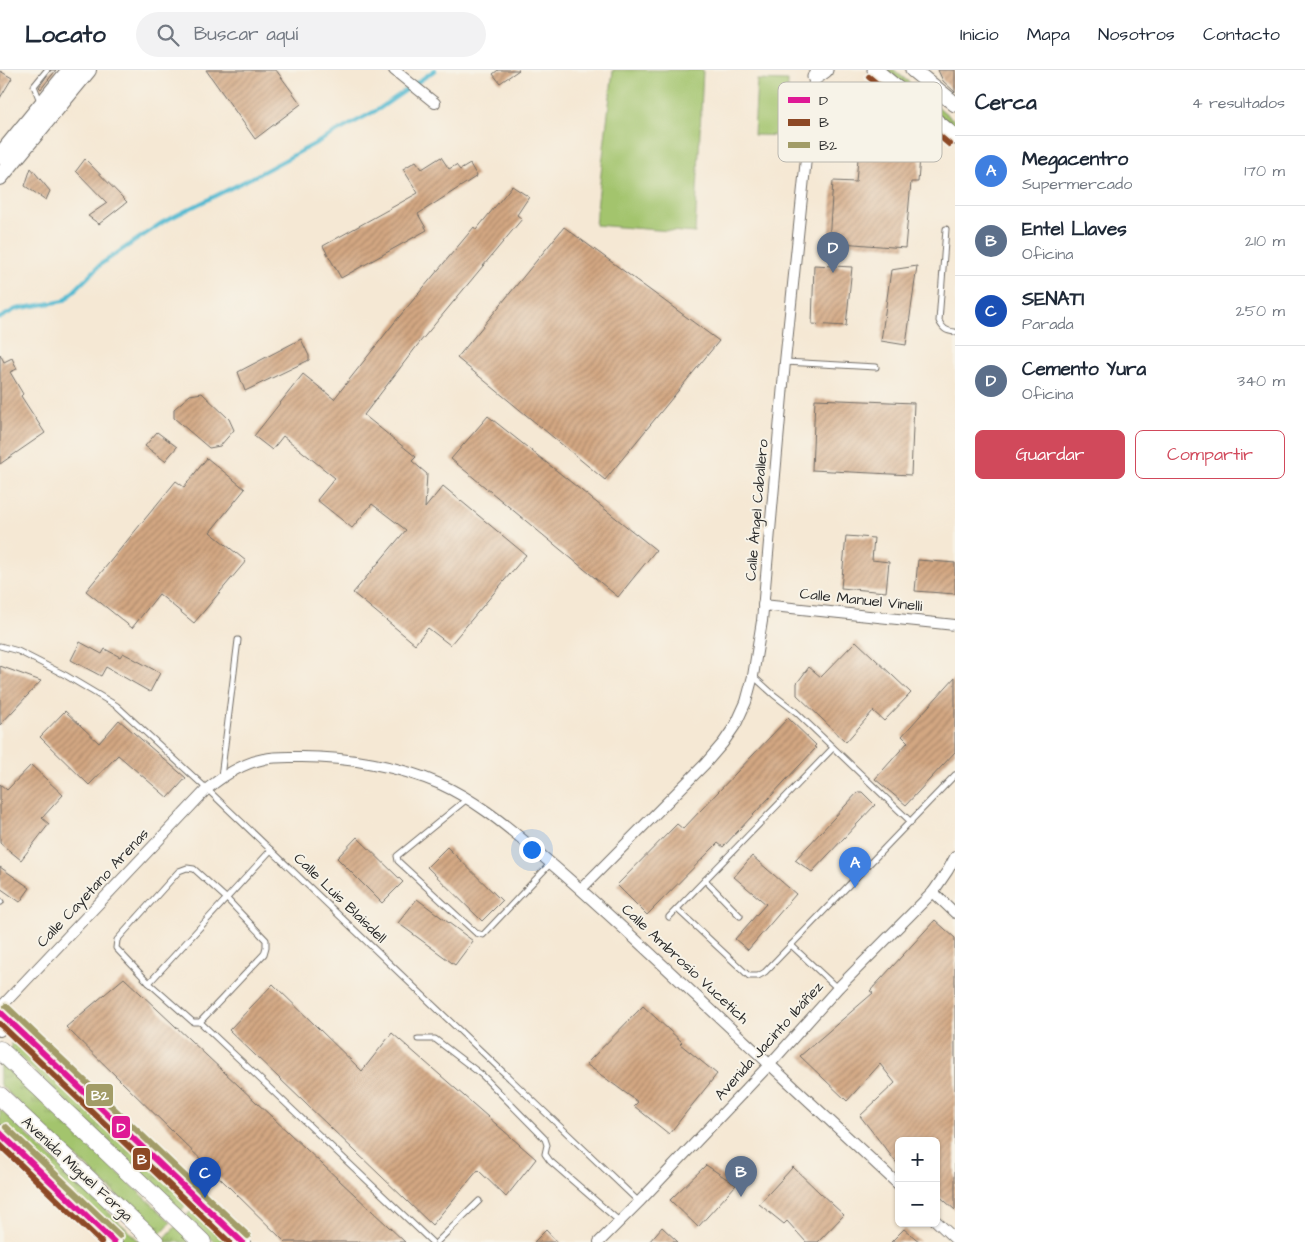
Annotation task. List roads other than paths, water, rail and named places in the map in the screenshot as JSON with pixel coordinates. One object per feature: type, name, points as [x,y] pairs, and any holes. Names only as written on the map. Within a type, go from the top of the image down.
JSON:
[{"type":"highway","points":[[0,1050],[202,1242]]},
{"type":"highway","name":"Avenida Miguel Forga","points":[[0,1096],[155,1242]]},
{"type":"main road","points":[[0,156],[70,70]]},
{"type":"main road","points":[[0,177],[88,70]]},
{"type":"main road","points":[[875,70],[889,82]]},
{"type":"main road","points":[[913,70],[928,82]]},
{"type":"main road","points":[[942,93],[955,104]]},
{"type":"main road","points":[[942,126],[955,137]]},
{"type":"main road","points":[[0,1014],[242,1242]]},
{"type":"main road","name":"Avenida Miguel Forga","points":[[0,1133],[114,1242]]},
{"type":"street","points":[[394,70],[435,103]]},
{"type":"street","name":"Calle Ángel Caballero","points":[[581,889],[705,764],[736,724],[746,702],[753,676],[763,605],[785,362],[808,162]]},
{"type":"street","name":"Calle Manuel Vinelli","points":[[763,605],[955,625]]},
{"type":"street","name":"Calle Cayetano Arenas","points":[[0,1008],[207,789],[237,769],[262,759],[285,757],[321,757],[365,762],[406,772],[440,784],[468,799]]},
{"type":"street","name":"Calle Ambrosio Vucetich","points":[[468,799],[497,818],[581,889],[896,1182]]},
{"type":"street","name":"Avenida Jacinto Ibáñez","points":[[599,1242],[640,1202],[770,1064],[838,988],[933,892],[955,857]]},
{"type":"street","points":[[933,892],[955,913]]},
{"type":"street","points":[[0,1014],[2,1029],[0,1031]]},
{"type":"street","points":[[940,1225],[955,1239]]},
{"type":"lane","points":[[42,106],[34,86],[47,70]]},
{"type":"lane","points":[[946,229],[939,321],[942,328],[948,332],[955,332]]},
{"type":"lane","points":[[785,362],[876,367]]},
{"type":"lane","points":[[220,780],[238,640]]},
{"type":"lane","name":"Calle Luis Blaisdell","points":[[0,646],[18,651],[65,675],[117,706],[207,789],[640,1202]]},
{"type":"lane","points":[[753,676],[796,712],[911,822]]},
{"type":"lane","points":[[669,916],[834,748]]},
{"type":"lane","points":[[677,909],[748,976],[758,976],[765,972],[955,775]]},
{"type":"lane","points":[[468,799],[398,856],[398,861],[476,933],[483,934],[551,863]]},
{"type":"lane","points":[[149,983],[271,850]]},
{"type":"lane","points":[[200,1022],[264,954],[266,940],[227,899],[194,869],[187,868],[179,871],[117,940],[116,948],[149,983],[192,1022],[200,1022],[432,1242]]},
{"type":"lane","points":[[705,880],[740,916]]},
{"type":"lane","points":[[791,945],[838,988]]},
{"type":"lane","points":[[418,1039],[435,1039],[482,1075],[545,1139],[547,1145],[545,1154],[550,1161],[619,1221]]},
{"type":"lane","points":[[437,1242],[479,1201]]},
{"type":"waterway","points":[[0,318],[16,309],[64,301],[101,264],[163,222],[255,176],[379,109],[435,70]]},
{"type":"place","name":"Cemento Yura","points":[[833,273]]},
{"type":"place","name":"Megacentro","points":[[855,888]]},
{"type":"place","name":"Entel Llaves","points":[[741,1197]]},
{"type":"place","name":"SENATI","points":[[205,1198]]}]
